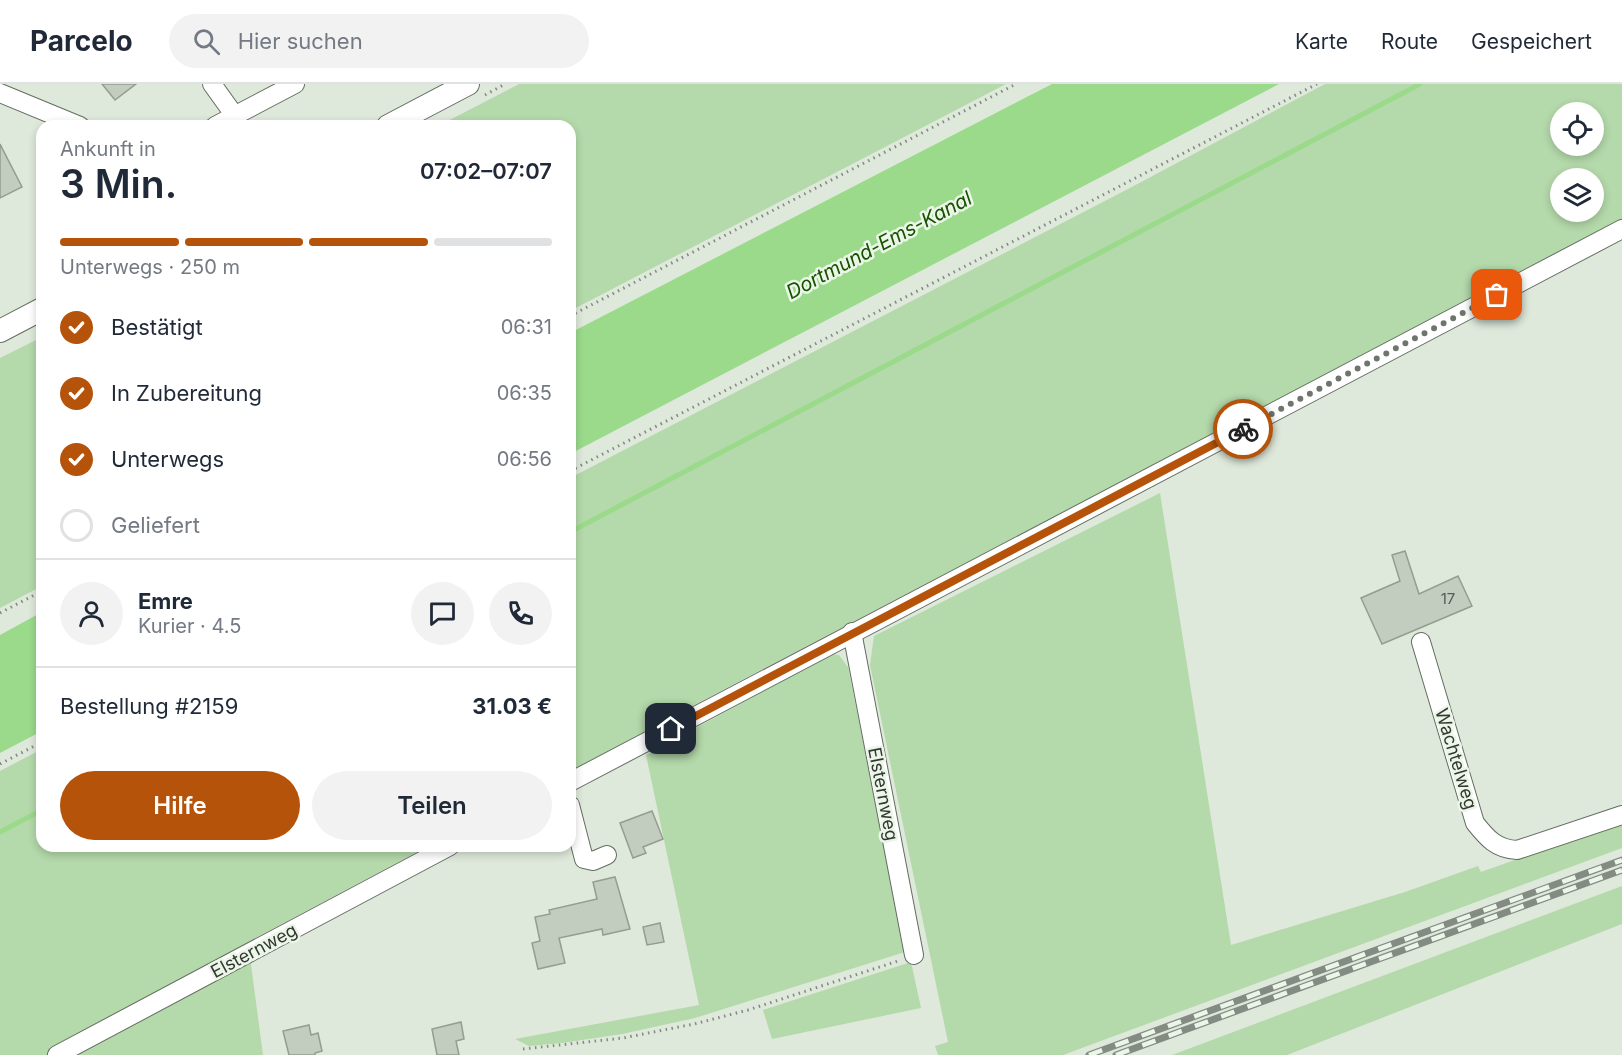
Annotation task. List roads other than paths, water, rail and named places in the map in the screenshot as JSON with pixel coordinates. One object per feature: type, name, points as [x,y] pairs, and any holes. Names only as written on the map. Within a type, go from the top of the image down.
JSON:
[{"type":"main road","points":[[399,120],[468,84]]},
{"type":"main road","points":[[0,331],[36,312]]},
{"type":"street","points":[[212,84],[235,116]]},
{"type":"street","points":[[227,120],[296,84]]},
{"type":"street","points":[[0,93],[65,120]]},
{"type":"street","points":[[576,779],[1622,229]]},
{"type":"street","name":"Elsternweg","points":[[852,632],[914,955]]},
{"type":"street","name":"Wachtelweg","points":[[1421,642],[1475,823],[1488,840],[1503,849],[1516,850],[1622,815]]},
{"type":"street","points":[[576,828],[584,859],[593,861],[607,855]]},
{"type":"street","name":"Elsternweg","points":[[57,1055],[439,852]]},
{"type":"water","name":"Dortmund-Ems-Kanal","points":[[1052,84],[1279,84],[576,451],[576,330]]},
{"type":"water","points":[[36,615],[36,734],[0,753],[0,635]]},
{"type":"waterway","points":[[576,529],[1420,84]]},
{"type":"waterway","points":[[0,832],[36,813]]},
{"type":"railway","points":[[1089,1055],[1622,860]]},
{"type":"railway","points":[[1116,1055],[1622,870]]}]
